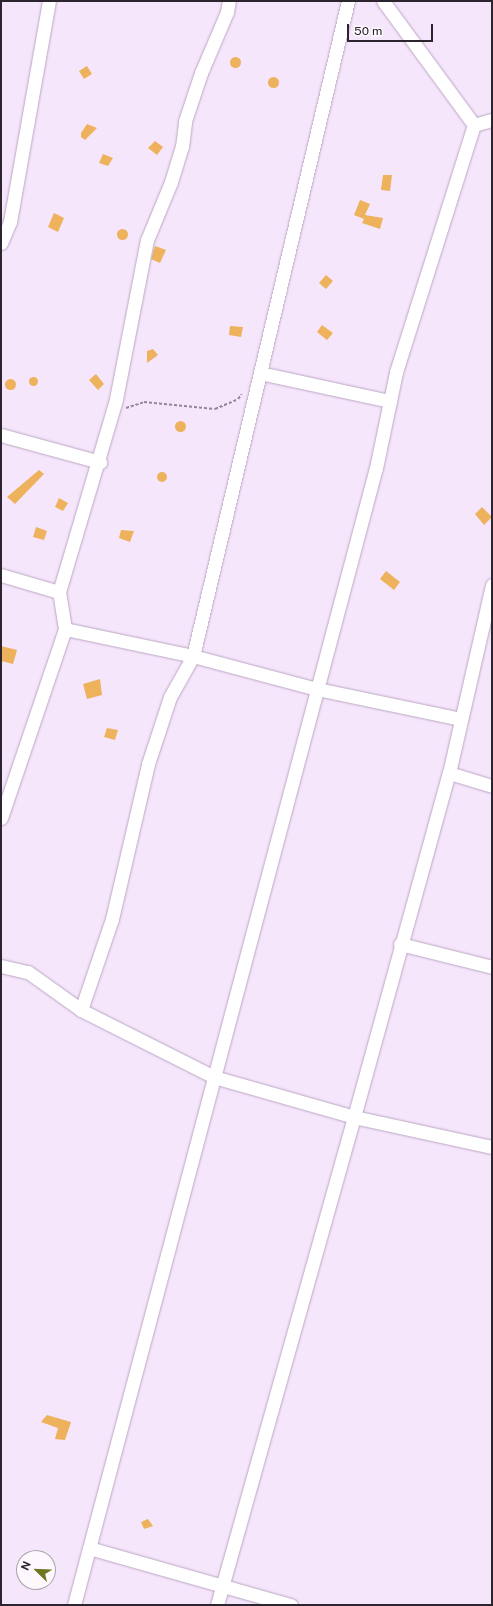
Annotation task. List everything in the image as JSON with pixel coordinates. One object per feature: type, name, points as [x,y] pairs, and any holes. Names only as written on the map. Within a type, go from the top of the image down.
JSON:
[{"type":"street","points":[[1,243],[10,222],[49,1]]},
{"type":"street","points":[[1,818],[65,629],[59,592],[100,462],[113,412],[147,240],[173,175],[182,147],[185,122],[201,73],[228,12],[229,1]]},
{"type":"street","points":[[81,1010],[112,919],[148,764],[170,697],[193,656],[348,1]]},
{"type":"street","points":[[383,1],[474,126]]},
{"type":"street","points":[[474,126],[492,120]]},
{"type":"street","points":[[74,1605],[376,468],[396,372],[474,126]]},
{"type":"street","points":[[260,373],[390,401]]},
{"type":"street","points":[[1,436],[100,462]]},
{"type":"street","points":[[1,575],[59,592]]},
{"type":"street","points":[[217,1605],[354,1116],[400,944],[449,773],[460,719],[492,585]]},
{"type":"street","points":[[65,629],[193,656],[317,689],[460,719]]},
{"type":"street","points":[[449,773],[492,786]]},
{"type":"street","points":[[400,944],[492,967]]},
{"type":"street","points":[[1,966],[28,972],[81,1010],[214,1077],[354,1116],[492,1148]]},
{"type":"street","points":[[88,1548],[291,1605]]},
{"type":"path","points":[[113,412],[144,402],[215,409],[238,399],[247,388]]},
{"type":"building","points":[[235,56],[239,58],[241,62],[239,66],[235,68],[231,66],[229,62],[231,58]]},
{"type":"building","points":[[87,66],[92,74],[84,79],[79,71]]},
{"type":"building","points":[[271,77],[275,77],[277,78],[277,86],[271,87],[268,84],[268,80]]},
{"type":"building","points":[[87,124],[97,128],[85,140],[81,137],[81,133]]},
{"type":"building","points":[[155,141],[163,147],[157,155],[148,148]]},
{"type":"building","points":[[103,154],[113,158],[108,166],[99,163]]},
{"type":"building","points":[[383,175],[392,175],[390,191],[381,190]]},
{"type":"building","points":[[360,200],[370,204],[365,215],[383,218],[380,229],[362,223],[364,219],[354,215]]},
{"type":"building","points":[[54,213],[64,218],[58,232],[48,227]]},
{"type":"building","points":[[120,229],[124,229],[126,230],[126,238],[120,239],[117,236],[117,232]]},
{"type":"building","points":[[155,246],[166,250],[160,263],[151,259]]},
{"type":"building","points":[[326,275],[333,281],[326,289],[319,283]]},
{"type":"building","points":[[322,325],[333,333],[327,340],[317,332]]},
{"type":"building","points":[[230,326],[243,327],[241,337],[229,335]]},
{"type":"building","points":[[153,349],[158,355],[147,363],[147,351]]},
{"type":"building","points":[[96,374],[104,384],[98,390],[89,380]]},
{"type":"building","points":[[33,376],[38,381],[33,386],[28,381]]},
{"type":"building","points":[[10,378],[14,380],[16,384],[14,388],[10,390],[6,388],[4,384],[6,380]]},
{"type":"building","points":[[178,421],[182,421],[184,422],[184,430],[178,431],[175,428],[175,424]]},
{"type":"building","points":[[39,470],[44,474],[15,504],[7,497]]},
{"type":"building","points":[[160,472],[164,472],[166,473],[166,481],[160,482],[157,479],[157,475]]},
{"type":"building","points":[[59,498],[68,503],[63,511],[55,507]]},
{"type":"building","points":[[482,507],[492,517],[484,525],[475,514]]},
{"type":"building","points":[[36,527],[47,531],[44,540],[33,537]]},
{"type":"building","points":[[121,530],[134,531],[130,542],[119,538]]},
{"type":"building","points":[[386,571],[400,582],[394,590],[380,579]]},
{"type":"building","points":[[1,646],[17,650],[13,664],[1,661]]},
{"type":"building","points":[[100,679],[102,695],[87,699],[83,684]]},
{"type":"building","points":[[107,728],[118,730],[115,740],[104,737]]},
{"type":"building","points":[[47,1415],[71,1422],[65,1440],[55,1439],[58,1428],[41,1422]]},
{"type":"building","points":[[148,1519],[153,1526],[144,1529],[141,1522]]}]
